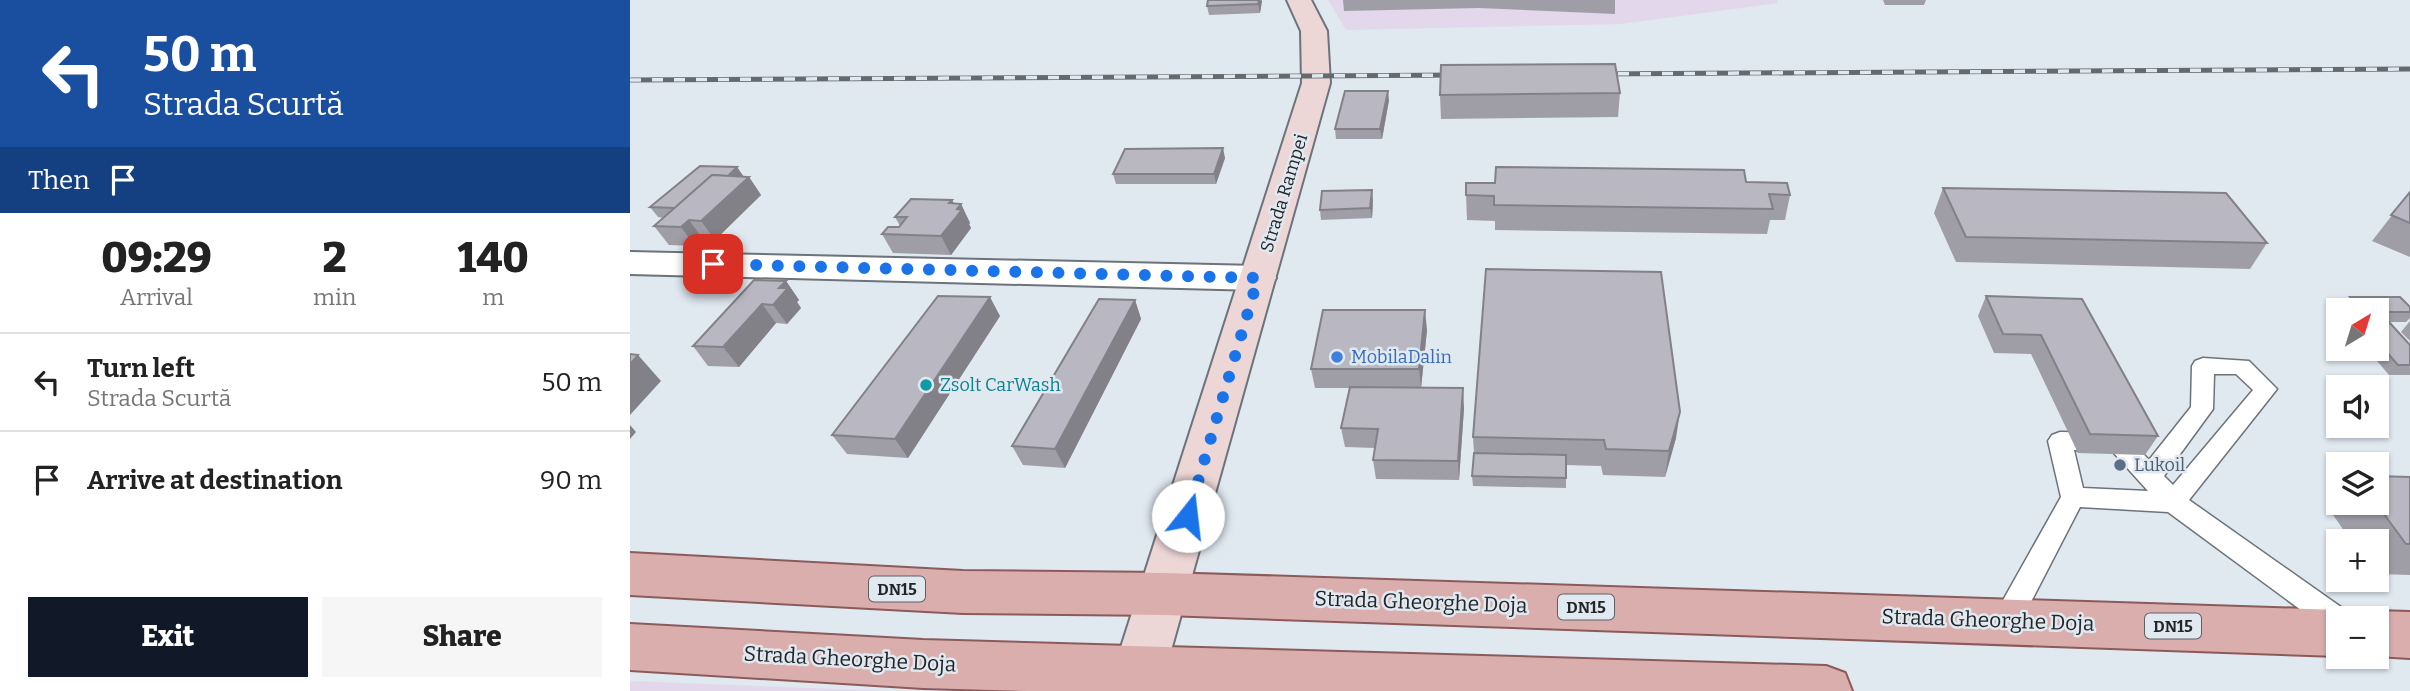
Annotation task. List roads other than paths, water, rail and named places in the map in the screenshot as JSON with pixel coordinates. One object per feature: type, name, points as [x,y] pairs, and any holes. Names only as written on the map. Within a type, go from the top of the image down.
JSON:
[{"type":"main road","name":"Strada Rampei","points":[[1139,672],[1165,594],[1317,83],[1314,31],[1300,0]]},
{"type":"main road","name":"Strada Gheorghe Doja","points":[[630,574],[963,592],[1165,594],[2326,633]]},
{"type":"main road","points":[[2389,634],[2410,635]]},
{"type":"main road","name":"Strada Gheorghe Doja","points":[[630,648],[923,664],[1139,672],[1826,691]]},
{"type":"street","points":[[630,263],[1258,278]]},
{"type":"lane","points":[[2149,477],[2202,409],[2203,366],[2241,366],[2266,389],[2172,502]]},
{"type":"lane","points":[[2007,620],[2073,497],[2060,441],[2118,442],[2172,502],[2326,612]]},
{"type":"lane","points":[[2073,497],[2172,502]]},
{"type":"railway","points":[[1596,74],[2410,69]]},
{"type":"railway","points":[[630,80],[1459,75]]},
{"type":"place","name":"MobilaDalin","points":[[1337,357]]},
{"type":"place","name":"Zsolt CarWash","points":[[926,385]]},
{"type":"place","name":"Lukoil","points":[[2120,465]]}]
